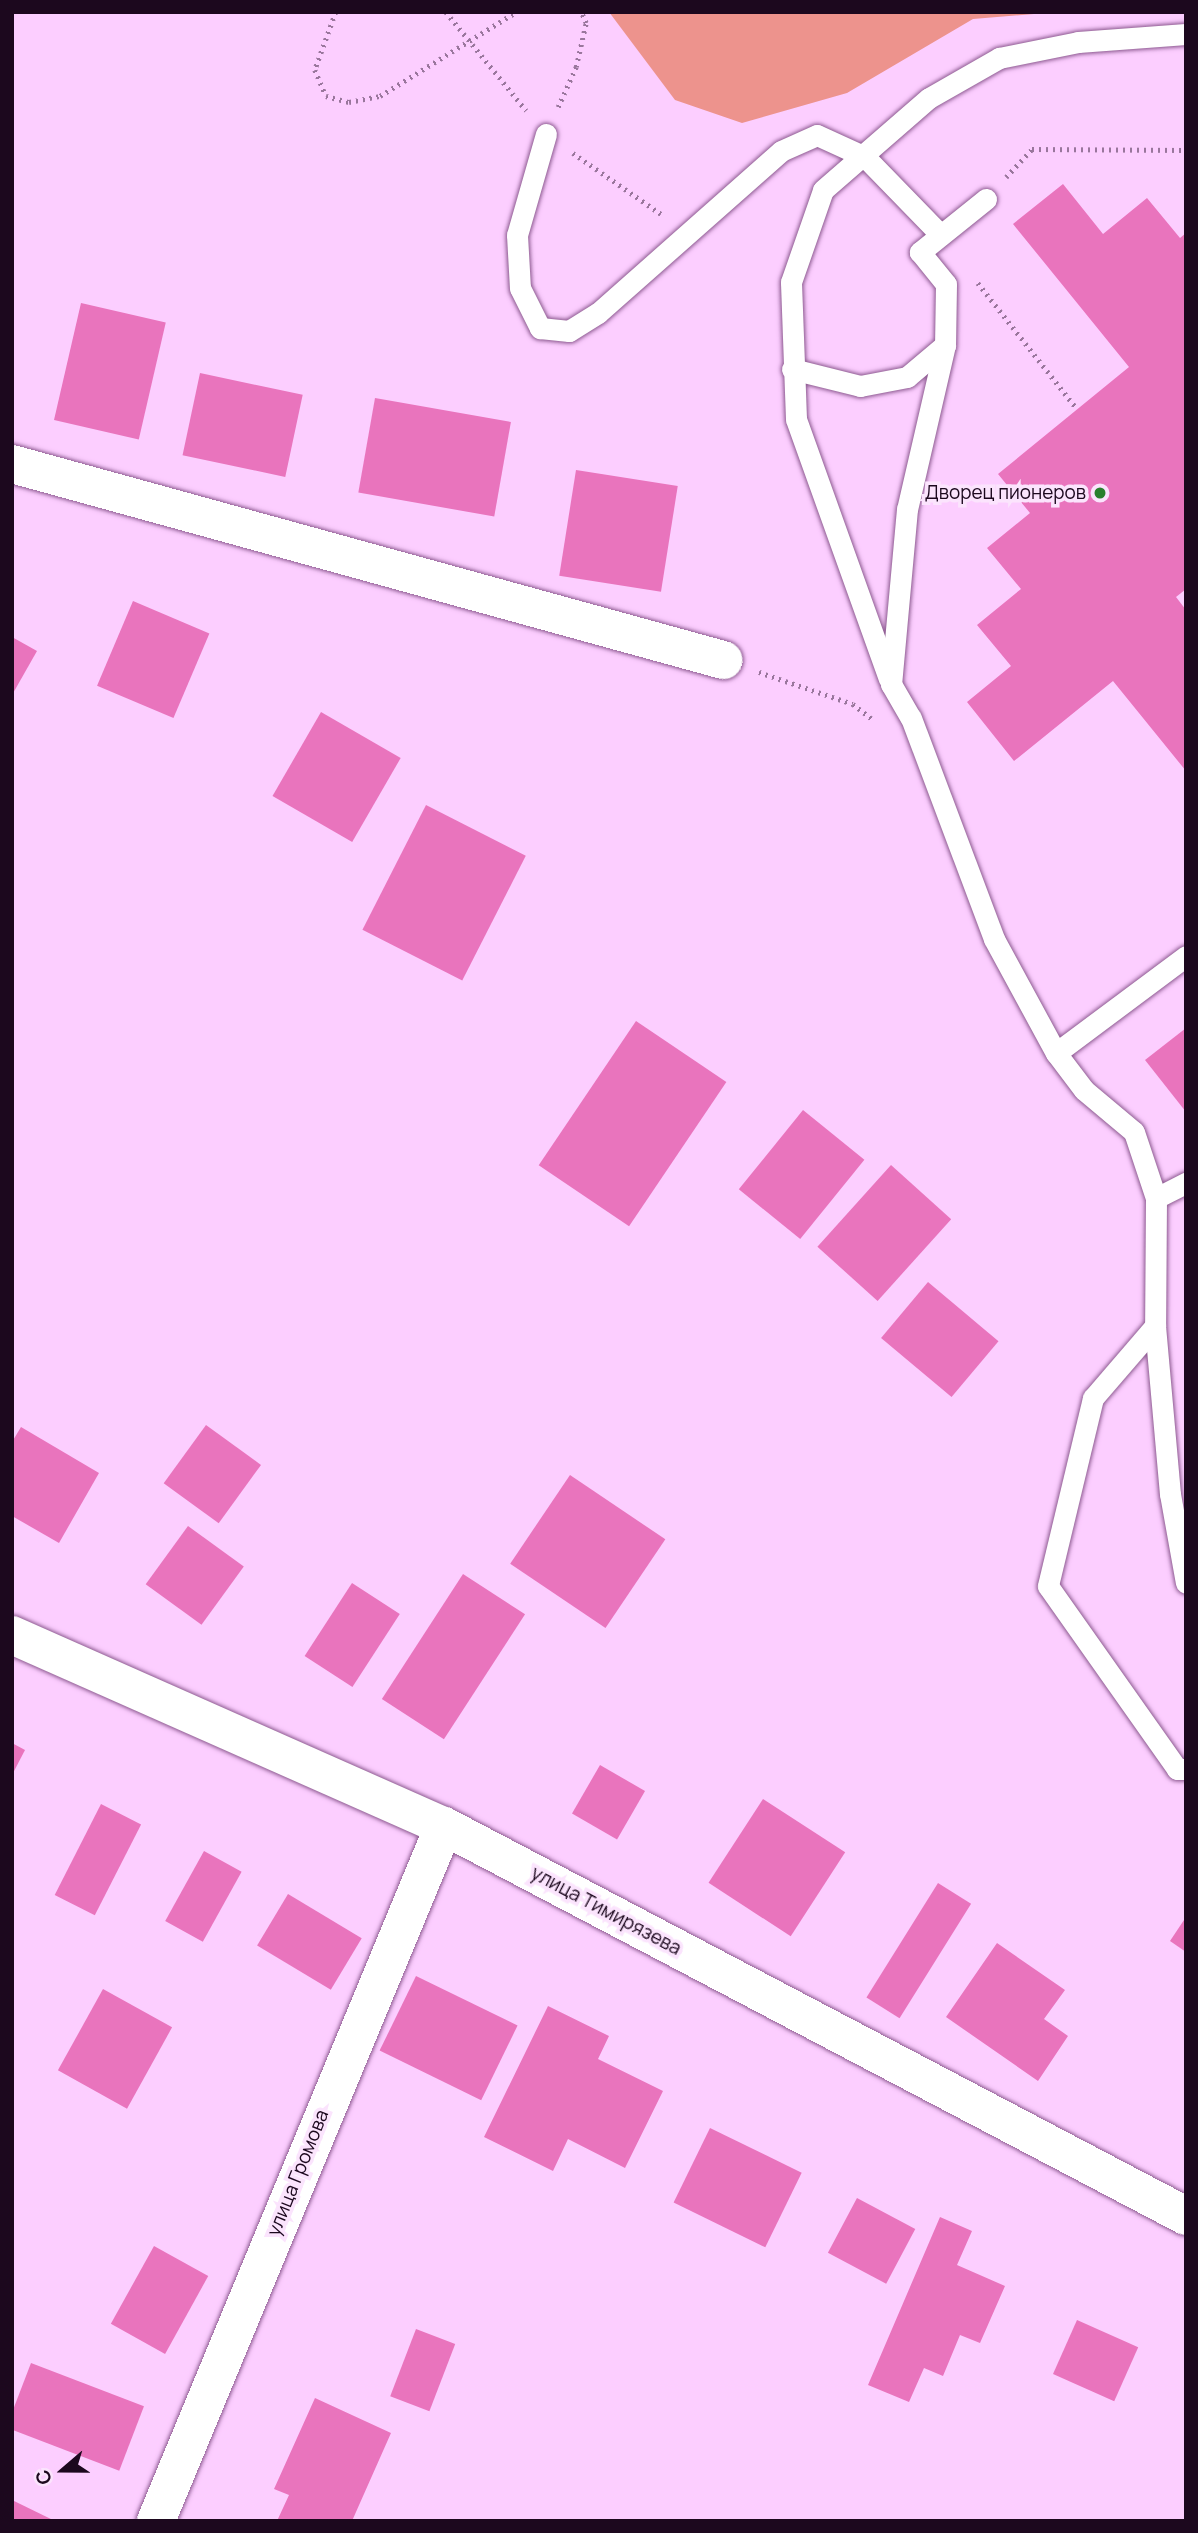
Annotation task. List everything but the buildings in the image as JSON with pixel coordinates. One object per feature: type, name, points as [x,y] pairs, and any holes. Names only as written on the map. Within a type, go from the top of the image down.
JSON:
[{"type":"street","points":[[12,464],[723,660]]},
{"type":"street","name":"улица Тимирязева","points":[[12,1635],[444,1826],[1186,2216]]},
{"type":"street","name":"улица Громова","points":[[156,2521],[444,1826]]},
{"type":"lane","points":[[1186,34],[1078,42],[999,58],[929,98],[865,157],[823,190],[791,282],[792,369],[796,419],[816,488],[891,684],[925,755],[994,939],[1056,1053],[1084,1090],[1134,1132],[1157,1198],[1155,1326],[1170,1494],[1186,1583]]},
{"type":"lane","points":[[545,134],[517,235],[520,288],[540,328],[569,331],[691,235],[781,151],[817,135],[865,157],[940,234]]},
{"type":"lane","points":[[891,684],[907,509],[945,345],[946,284],[920,251],[986,199]]},
{"type":"lane","points":[[792,369],[860,386],[907,377],[945,345]]},
{"type":"lane","points":[[1056,1053],[1186,956]]},
{"type":"lane","points":[[1157,1198],[1186,1183]]},
{"type":"lane","points":[[1155,1326],[1093,1398],[1048,1586],[1177,1769],[1186,1769]]},
{"type":"path","points":[[336,12],[315,70],[326,96],[349,102],[380,96],[516,12]]},
{"type":"path","points":[[545,134],[576,67],[586,23],[581,12]]},
{"type":"path","points":[[986,199],[1032,149],[1186,150]]},
{"type":"path","points":[[940,234],[1077,409]]},
{"type":"path","points":[[723,660],[853,704],[925,755]]},
{"type":"shaded area","points":[[609,12],[1058,12],[973,19],[847,93],[742,123],[675,100]]},
{"type":"place","name":"Дворец пионеров","points":[[1100,493]]}]
